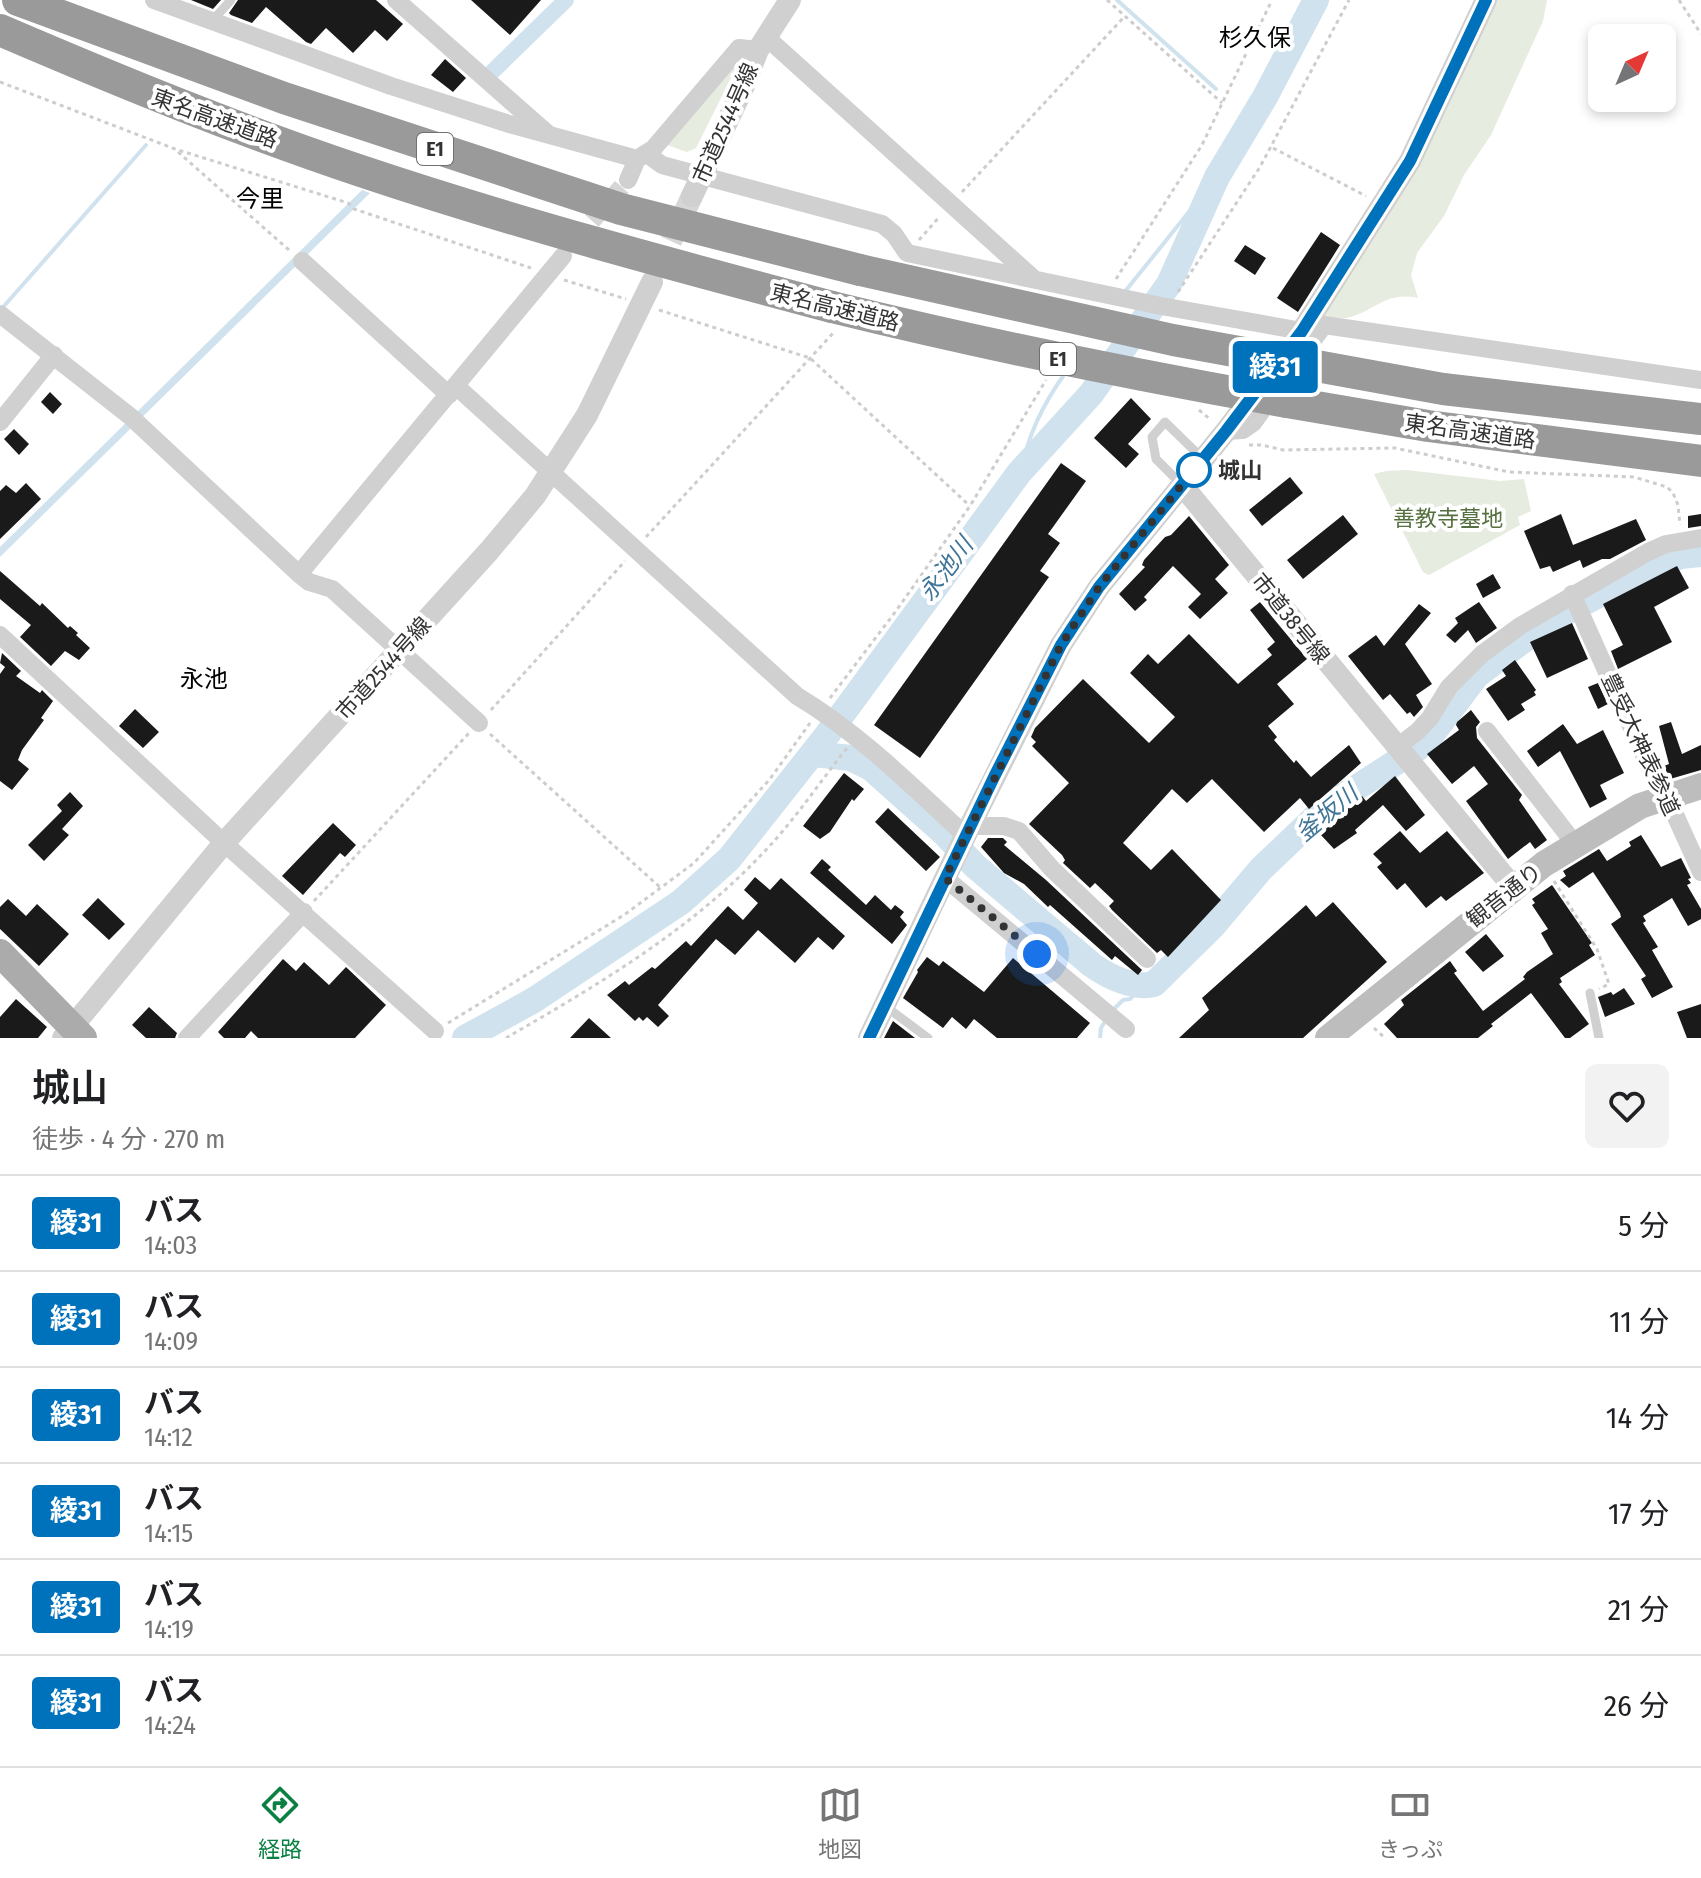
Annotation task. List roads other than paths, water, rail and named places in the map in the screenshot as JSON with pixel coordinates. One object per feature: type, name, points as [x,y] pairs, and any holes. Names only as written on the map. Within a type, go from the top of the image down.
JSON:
[{"type":"highway","name":"東名高速道路","points":[[18,0],[284,98],[621,209],[860,270],[1173,340],[1443,389],[1701,419]]},
{"type":"highway","name":"東名高速道路","points":[[0,30],[137,89],[360,171],[834,318],[1165,381],[1428,426],[1701,461]]},
{"type":"main road","name":"観音通り","points":[[1328,1038],[1544,864],[1640,806],[1701,786]]},
{"type":"main road","points":[[0,953],[73,1034]]},
{"type":"street","points":[[154,0],[391,86],[549,136],[642,157],[697,186],[882,224],[894,234],[907,253],[1164,307],[1701,380]]},
{"type":"street","name":"市道2544号線","points":[[697,186],[762,43],[790,0]]},
{"type":"street","points":[[869,1038],[1031,702],[1078,618],[1099,587],[1203,459],[1253,423],[1313,328],[1432,117],[1486,0]]},
{"type":"street","points":[[398,1],[549,136]]},
{"type":"street","points":[[628,180],[642,157],[739,48],[762,43],[1034,280]]},
{"type":"street","points":[[299,574],[563,256]]},
{"type":"street","points":[[299,258],[551,472],[797,696],[822,711],[848,743],[960,849],[1115,1019]]},
{"type":"street","name":"市道2544号線","points":[[73,1034],[224,843],[507,531],[551,472],[593,403],[652,282]]},
{"type":"street","points":[[0,314],[134,420],[299,574],[309,582],[332,589],[479,723]]},
{"type":"street","points":[[1234,438],[1313,328]]},
{"type":"street","points":[[0,422],[54,355]]},
{"type":"street","name":"市道38号線","points":[[1182,485],[1513,887]]},
{"type":"street","points":[[1403,755],[1449,687],[1482,654],[1520,626],[1648,552],[1681,540],[1701,538]]},
{"type":"street","name":"豊受大神表参道","points":[[1573,596],[1660,791],[1666,795],[1701,872]]},
{"type":"street","points":[[1,640],[435,1031]]},
{"type":"street","points":[[1487,731],[1575,844]]},
{"type":"street","points":[[960,849],[1004,826],[1019,831],[1052,869],[1147,959]]},
{"type":"street","points":[[187,1038],[304,912]]},
{"type":"lane","points":[[211,22],[231,0]]},
{"type":"lane","points":[[1182,485],[1156,459],[1152,437],[1165,422],[1203,459]]},
{"type":"lane","points":[[1590,993],[1599,1038]]},
{"type":"lane","points":[[885,1006],[928,1038]]},
{"type":"water","points":[[362,190],[370,193],[0,557],[0,547]]},
{"type":"waterway","points":[[493,71],[566,0]]},
{"type":"waterway","points":[[1117,0],[1216,89]]},
{"type":"waterway","name":"永池川","points":[[465,1038],[534,1000],[681,902],[729,859],[827,735],[1019,473],[1091,394],[1169,284],[1217,177],[1265,97],[1316,0]]},
{"type":"waterway","points":[[4,306],[146,145]]},
{"type":"waterway","points":[[1123,294],[1217,177]]},
{"type":"waterway","points":[[1022,469],[1038,418],[1066,372]]},
{"type":"waterway","name":"釜坂川","points":[[813,754],[851,758],[871,768],[945,834],[975,866],[1092,965],[1122,981],[1138,985],[1154,984],[1212,927],[1261,869],[1325,808],[1430,737],[1477,675],[1568,611],[1662,562],[1701,554]]},
{"type":"waterway","points":[[1112,1011],[1142,987]]},
{"type":"waterway","points":[[1100,1038],[1107,1018]]},
{"type":"tunnel","points":[[574,241],[628,180]]},
{"type":"tunnel","points":[[657,271],[692,196]]},
{"type":"place","name":"城山","points":[[1194,470]]},
{"type":"district","name":"杉久保","points":[[1255,38]]},
{"type":"district","name":"今里","points":[[260,199]]},
{"type":"district","name":"永池","points":[[204,679]]},
{"type":"park label","name":"善教寺墓地","points":[[1448,518]]}]
